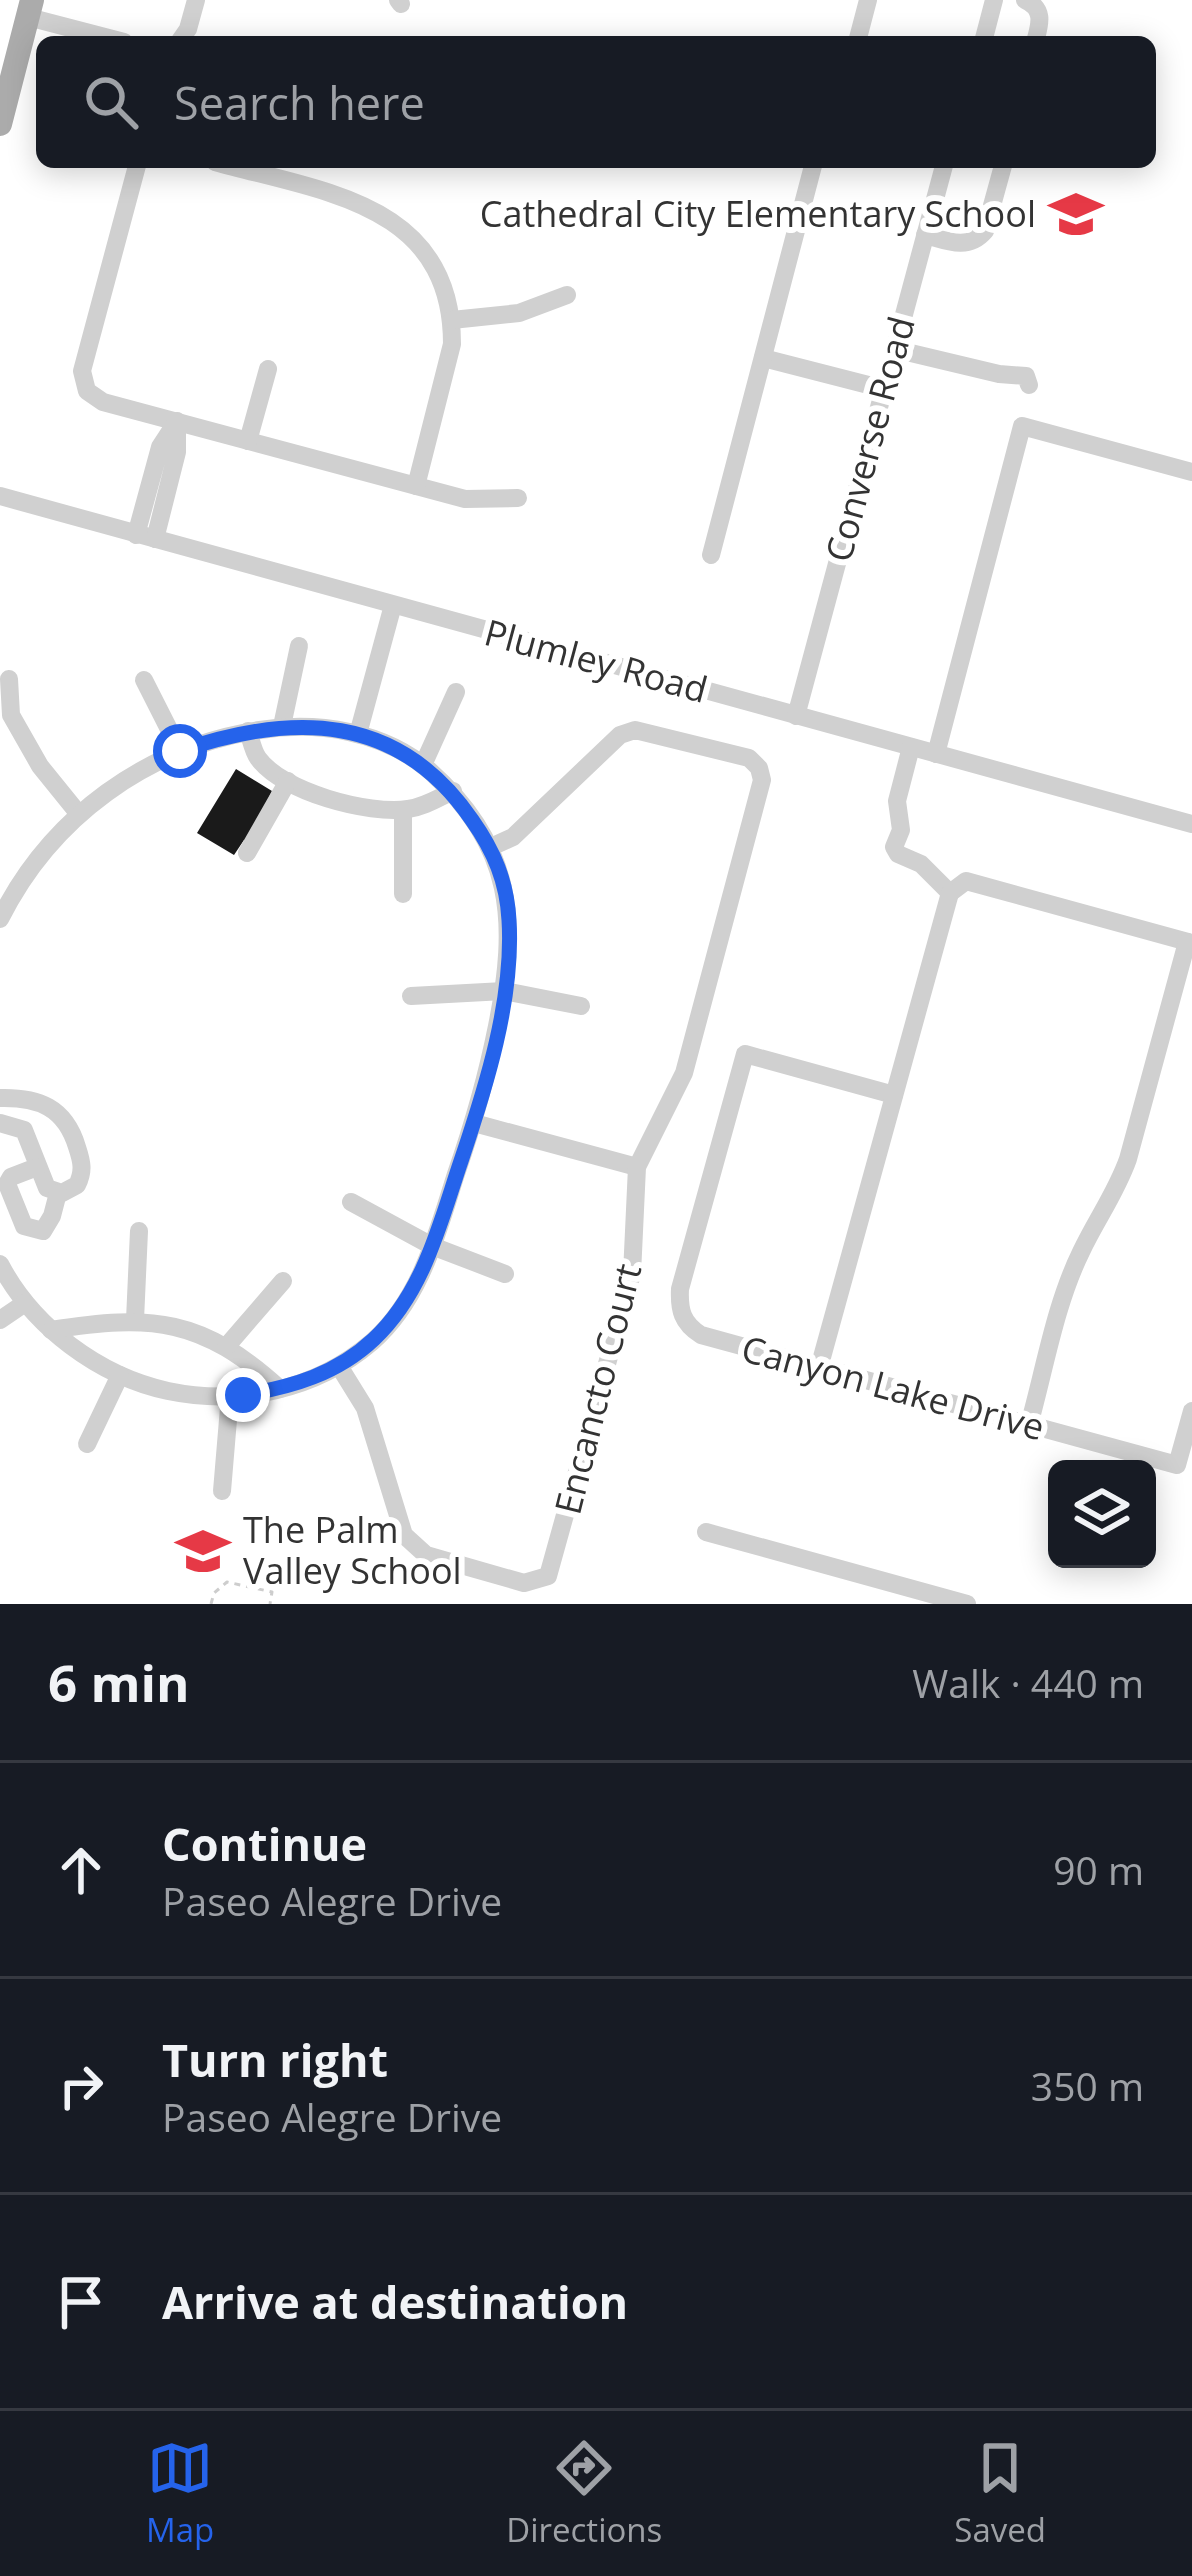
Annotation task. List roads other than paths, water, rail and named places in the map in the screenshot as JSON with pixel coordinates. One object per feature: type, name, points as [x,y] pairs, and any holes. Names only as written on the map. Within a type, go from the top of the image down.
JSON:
[{"type":"main road","points":[[0,124],[30,8]]},
{"type":"street","points":[[183,36],[196,0]]},
{"type":"street","points":[[859,36],[868,0]]},
{"type":"street","points":[[985,36],[994,0]]},
{"type":"street","points":[[1025,0],[1036,5],[1040,14],[1036,36]]},
{"type":"street","points":[[30,8],[107,36]]},
{"type":"street","points":[[137,168],[82,371],[87,391],[103,402],[464,499],[518,498]]},
{"type":"street","points":[[236,168],[364,204],[390,218],[430,257],[444,286],[452,320],[448,370],[416,486]]},
{"type":"street","points":[[711,555],[812,168]]},
{"type":"street","name":"Converse Road","points":[[796,716],[943,168]]},
{"type":"street","points":[[925,235],[958,244],[980,238],[1002,168]]},
{"type":"street","points":[[452,320],[519,313],[567,295]]},
{"type":"street","points":[[895,350],[1000,374],[1015,373],[1026,376],[1029,385]]},
{"type":"street","points":[[763,358],[884,389]]},
{"type":"street","points":[[248,441],[268,369]]},
{"type":"street","points":[[146,537],[177,452],[177,421]]},
{"type":"street","points":[[936,754],[1022,426],[1192,472]]},
{"type":"street","name":"Plumley Road","points":[[0,496],[1192,824]]},
{"type":"street","points":[[358,734],[393,605]]},
{"type":"street","points":[[282,726],[299,646]]},
{"type":"street","points":[[10,679],[11,716],[40,766],[78,813]]},
{"type":"street","points":[[144,680],[180,751]]},
{"type":"street","points":[[423,765],[456,692]]},
{"type":"street","points":[[0,919],[7,889],[78,813],[116,786],[180,751],[282,726],[326,727],[358,734],[423,765],[453,791],[491,847],[509,921],[504,991],[474,1123],[432,1246],[394,1318],[339,1366],[280,1389],[230,1396],[171,1391],[120,1376],[51,1330],[0,1264]]},
{"type":"street","name":"Encancto Court","points":[[339,1366],[365,1408],[404,1535],[413,1547],[524,1583],[548,1576],[632,1274],[637,1167],[685,1072],[762,780],[759,768],[749,758],[635,730],[620,736],[513,837],[491,847]]},
{"type":"street","points":[[248,731],[256,757],[288,781],[345,802],[403,810],[453,791]]},
{"type":"street","points":[[911,747],[897,801],[901,830],[894,847],[898,854],[912,857],[950,893]]},
{"type":"street","points":[[247,853],[288,781]]},
{"type":"street","points":[[403,810],[403,894]]},
{"type":"street","points":[[819,1368],[950,893],[966,881],[1190,943],[1128,1159],[1069,1282],[1029,1425]]},
{"type":"street","points":[[411,996],[504,991],[581,1006]]},
{"type":"street","name":"Canyon Lake Drive","points":[[894,1095],[745,1054],[680,1289],[683,1319],[701,1335],[1178,1465],[1192,1411]]},
{"type":"street","points":[[0,1098],[34,1099],[65,1119],[83,1168],[77,1185],[58,1193],[47,1188],[24,1130],[0,1123]]},
{"type":"street","points":[[474,1123],[637,1167]]},
{"type":"street","points":[[37,1167],[11,1177],[8,1184],[24,1226],[38,1232],[47,1228],[58,1193]]},
{"type":"street","points":[[351,1202],[432,1246],[505,1274]]},
{"type":"street","points":[[135,1320],[139,1231]]},
{"type":"street","points":[[226,1347],[283,1281]]},
{"type":"street","points":[[0,1320],[26,1303]]},
{"type":"street","points":[[51,1330],[135,1320],[193,1332],[226,1347],[280,1389]]},
{"type":"street","points":[[87,1444],[120,1376]]},
{"type":"street","points":[[222,1491],[230,1396]]},
{"type":"street","points":[[706,1532],[967,1604]]},
{"type":"place","name":"Cathedral City Elementary School","points":[[1076,214]]},
{"type":"place","name":"The Palm Valley School","points":[[203,1551]]}]
